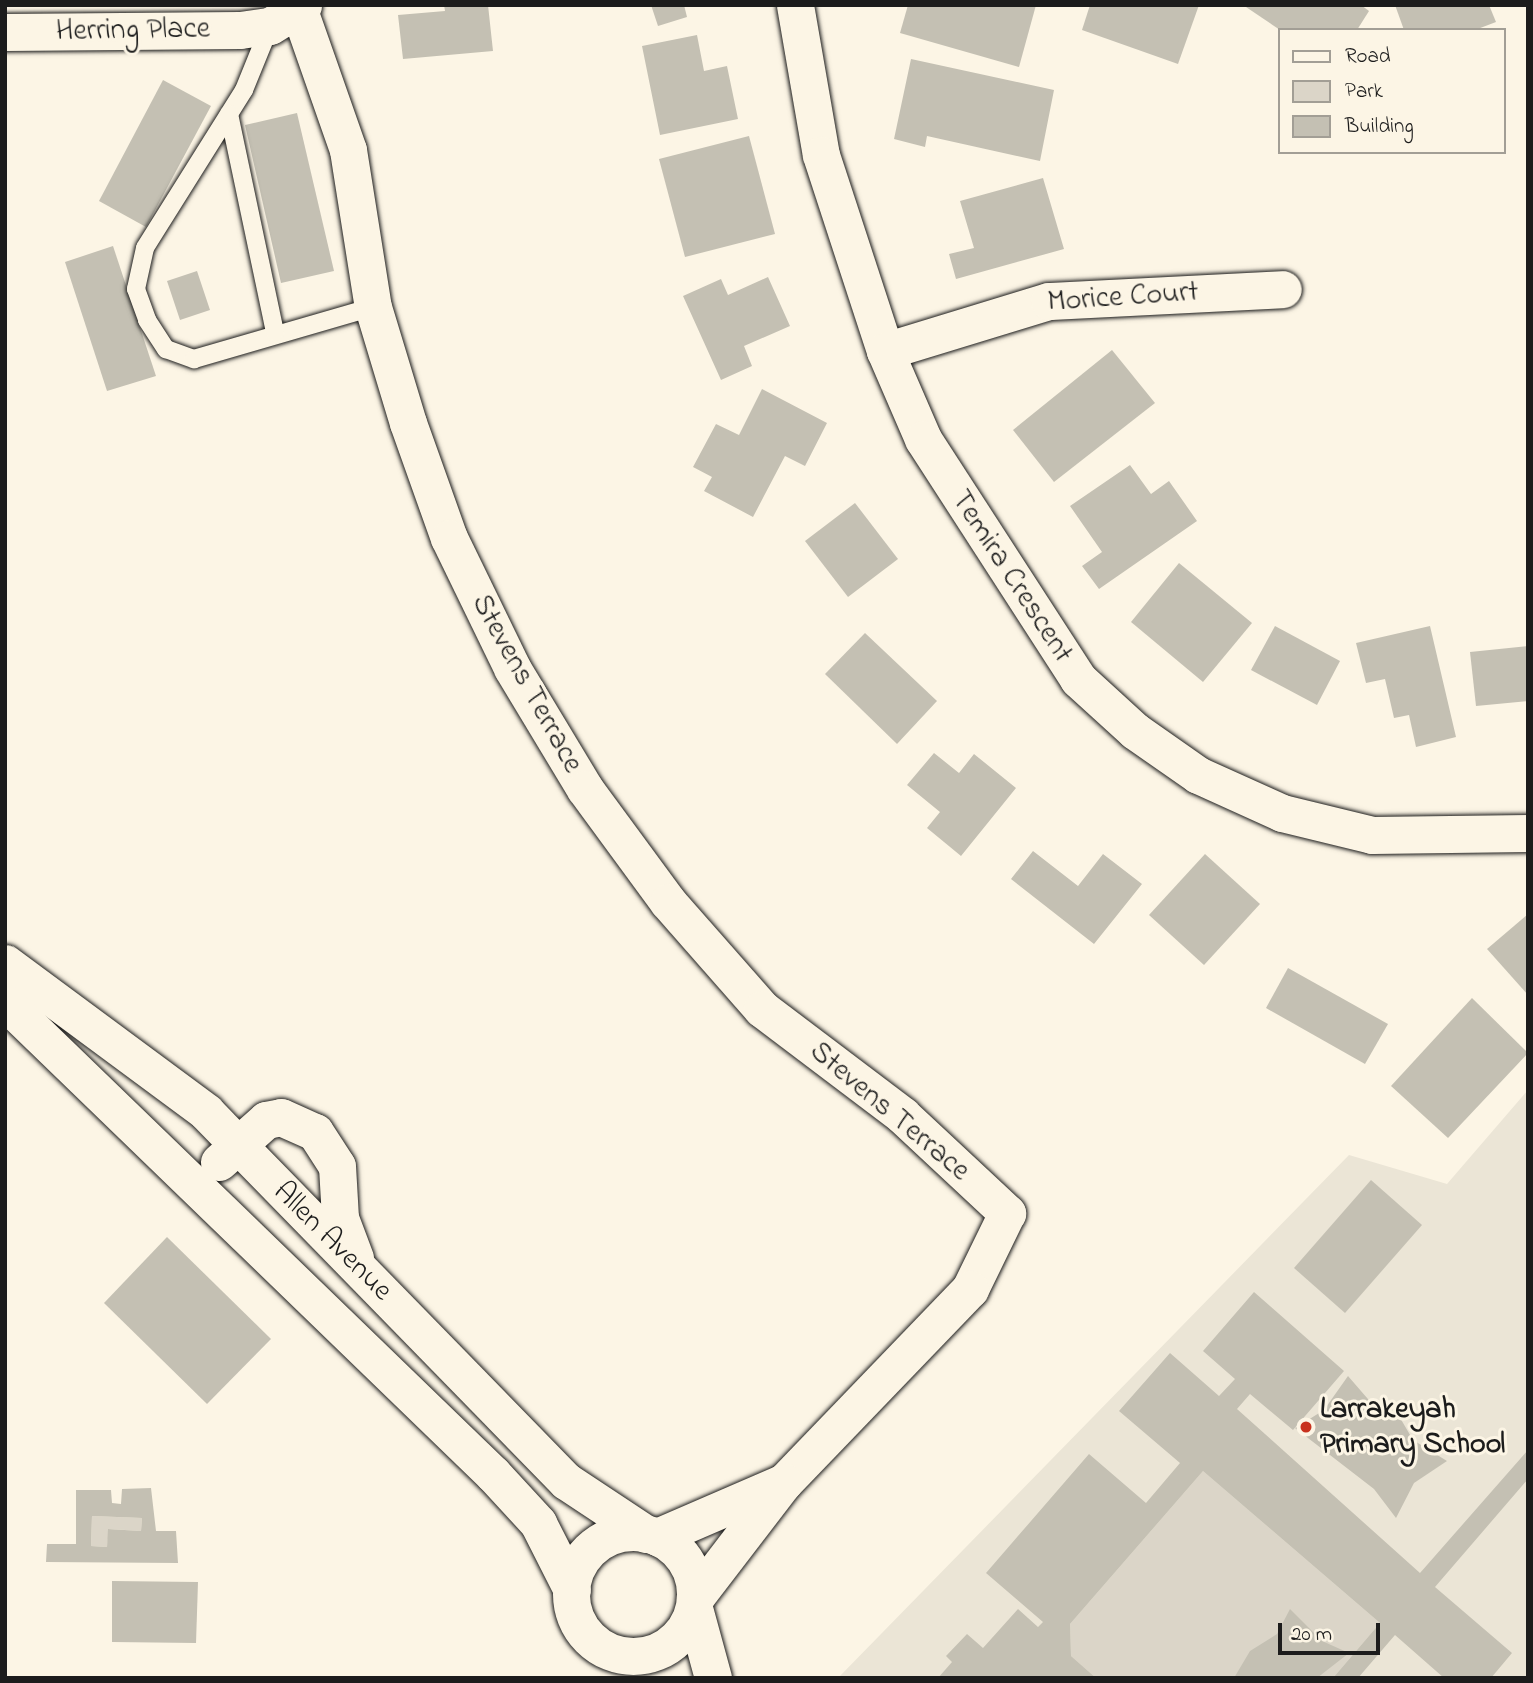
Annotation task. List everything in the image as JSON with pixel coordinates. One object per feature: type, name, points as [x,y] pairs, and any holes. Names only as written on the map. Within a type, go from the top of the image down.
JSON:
[{"type":"street","name":"Temira Crescent","points":[[795,5],[821,155],[885,351],[923,439],[1033,617],[1078,679],[1135,731],[1198,775],[1282,813],[1372,835],[1528,833]]},
{"type":"street","name":"Herring Place","points":[[5,32],[290,13]]},
{"type":"street","name":"Stevens Terrace","points":[[290,13],[348,149],[373,307],[449,538],[512,668],[585,789],[668,902],[762,1009],[902,1115],[1007,1213],[971,1289],[784,1482]]},
{"type":"street","name":"Morice Court","points":[[885,351],[1049,301],[1283,289]]},
{"type":"street","name":"Allen Avenue","points":[[5,963],[206,1112],[235,1145],[566,1481],[652,1535]]},
{"type":"street","name":"Allen Avenue","points":[[5,1002],[199,1183],[520,1503],[552,1547],[572,1590]]},
{"type":"street","points":[[199,1183],[254,1126],[281,1117],[322,1139],[337,1166],[340,1218],[362,1272]]},
{"type":"street","points":[[610,1652],[653,1654],[686,1628],[694,1603],[784,1482]]},
{"type":"street","points":[[656,1678],[610,1652],[578,1623],[572,1590],[580,1561],[595,1545],[614,1535],[652,1535],[784,1482]]},
{"type":"street","points":[[652,1535],[689,1566],[694,1603],[713,1678]]},
{"type":"lane","points":[[290,13],[145,248],[136,289],[147,320],[166,349],[180,358],[373,307]]},
{"type":"lane","points":[[229,114],[275,332]]},
{"type":"shaded area","name":"Larrakeyah Primary School","points":[[1528,1090],[1528,1678],[838,1678],[1349,1155],[1447,1184]]},
{"type":"green space","points":[[1203,1471],[1380,1623],[1333,1678],[1096,1678],[1071,1656],[1070,1624]]},
{"type":"green space","points":[[92,1516],[142,1518],[141,1531],[109,1529],[107,1547],[91,1546]]},
{"type":"building","points":[[444,5],[488,5],[493,51],[403,59],[398,15],[445,11]]},
{"type":"building","points":[[651,5],[684,5],[687,17],[658,26]]},
{"type":"building","points":[[908,5],[1036,5],[1019,67],[900,33]]},
{"type":"building","points":[[1090,5],[1199,5],[1178,64],[1082,30]]},
{"type":"building","points":[[1243,5],[1361,5],[1369,11],[1358,28],[1278,29]]},
{"type":"building","points":[[1395,5],[1489,5],[1496,22],[1480,28],[1403,28]]},
{"type":"building","points":[[697,35],[704,71],[727,66],[738,119],[660,135],[642,46]]},
{"type":"building","points":[[911,59],[1054,90],[1040,161],[927,136],[925,147],[894,139]]},
{"type":"building","points":[[163,80],[211,106],[146,227],[99,201]]},
{"type":"building","points":[[297,113],[334,271],[281,283],[245,125]]},
{"type":"building","points":[[749,136],[775,234],[685,257],[659,159]]},
{"type":"building","points":[[1043,178],[1064,249],[956,279],[949,254],[974,248],[960,201]]},
{"type":"building","points":[[113,246],[156,376],[107,391],[65,262]]},
{"type":"building","points":[[197,271],[210,310],[180,320],[167,281]]},
{"type":"building","points":[[768,277],[790,326],[744,346],[752,366],[721,380],[683,296],[721,279],[728,295]]},
{"type":"building","points":[[1112,350],[1155,403],[1054,482],[1013,430]]},
{"type":"building","points":[[762,389],[827,423],[805,466],[785,456],[753,517],[704,491],[712,477],[693,467],[716,424],[739,435]]},
{"type":"building","points":[[1130,465],[1151,494],[1169,481],[1197,521],[1099,589],[1082,566],[1102,552],[1070,506]]},
{"type":"building","points":[[855,503],[898,559],[848,597],[805,541]]},
{"type":"building","points":[[1179,563],[1252,623],[1203,682],[1131,622]]},
{"type":"building","points":[[1275,626],[1340,661],[1317,705],[1251,670]]},
{"type":"building","points":[[1430,626],[1456,737],[1416,747],[1409,715],[1394,718],[1385,679],[1366,683],[1356,643]]},
{"type":"building","points":[[865,633],[937,701],[897,744],[825,674]]},
{"type":"building","points":[[1528,646],[1528,701],[1476,706],[1470,652]]},
{"type":"building","points":[[934,753],[959,773],[974,754],[1016,788],[961,856],[927,828],[940,812],[907,785]]},
{"type":"building","points":[[1033,851],[1078,886],[1103,854],[1142,884],[1094,944],[1011,879]]},
{"type":"building","points":[[1205,854],[1260,904],[1204,965],[1149,915]]},
{"type":"building","points":[[1528,914],[1528,995],[1487,949]]},
{"type":"building","points":[[1288,968],[1388,1024],[1365,1064],[1266,1008]]},
{"type":"building","points":[[1472,998],[1528,1053],[1448,1138],[1391,1086]]},
{"type":"building","points":[[1371,1180],[1422,1225],[1345,1313],[1294,1268]]},
{"type":"building","points":[[167,1237],[271,1339],[207,1404],[104,1303]]},
{"type":"building","points":[[1254,1292],[1344,1371],[1293,1430],[1250,1394],[1237,1409],[1420,1573],[1528,1450],[1528,1479],[1435,1587],[1512,1653],[1491,1678],[1444,1678],[1395,1635],[1358,1678],[1333,1678],[1380,1623],[1203,1471],[1070,1624],[1071,1656],[1096,1678],[938,1678],[952,1662],[946,1656],[967,1634],[983,1648],[1018,1609],[1038,1627],[1043,1622],[986,1573],[1089,1454],[1146,1503],[1180,1463],[1119,1411],[1170,1353],[1219,1396],[1235,1379],[1203,1351]]},
{"type":"building","points":[[1348,1376],[1374,1406],[1399,1416],[1413,1440],[1447,1461],[1414,1483],[1396,1518],[1374,1489],[1295,1428],[1324,1410]]},
{"type":"building","points":[[151,1488],[156,1531],[176,1531],[178,1563],[46,1562],[47,1544],[76,1544],[76,1490],[111,1490],[112,1503],[121,1504],[122,1489]],"holes":[[[92,1516],[142,1518],[141,1531],[108,1529],[107,1547],[91,1546]]]},
{"type":"building","points":[[112,1581],[198,1582],[196,1643],[112,1642]]},
{"type":"building","points":[[1290,1609],[1322,1641],[1349,1653],[1317,1678],[1234,1678],[1250,1651],[1277,1634]]},
{"type":"place","name":"Larrakeyah Primary School","points":[[1306,1427]]}]
